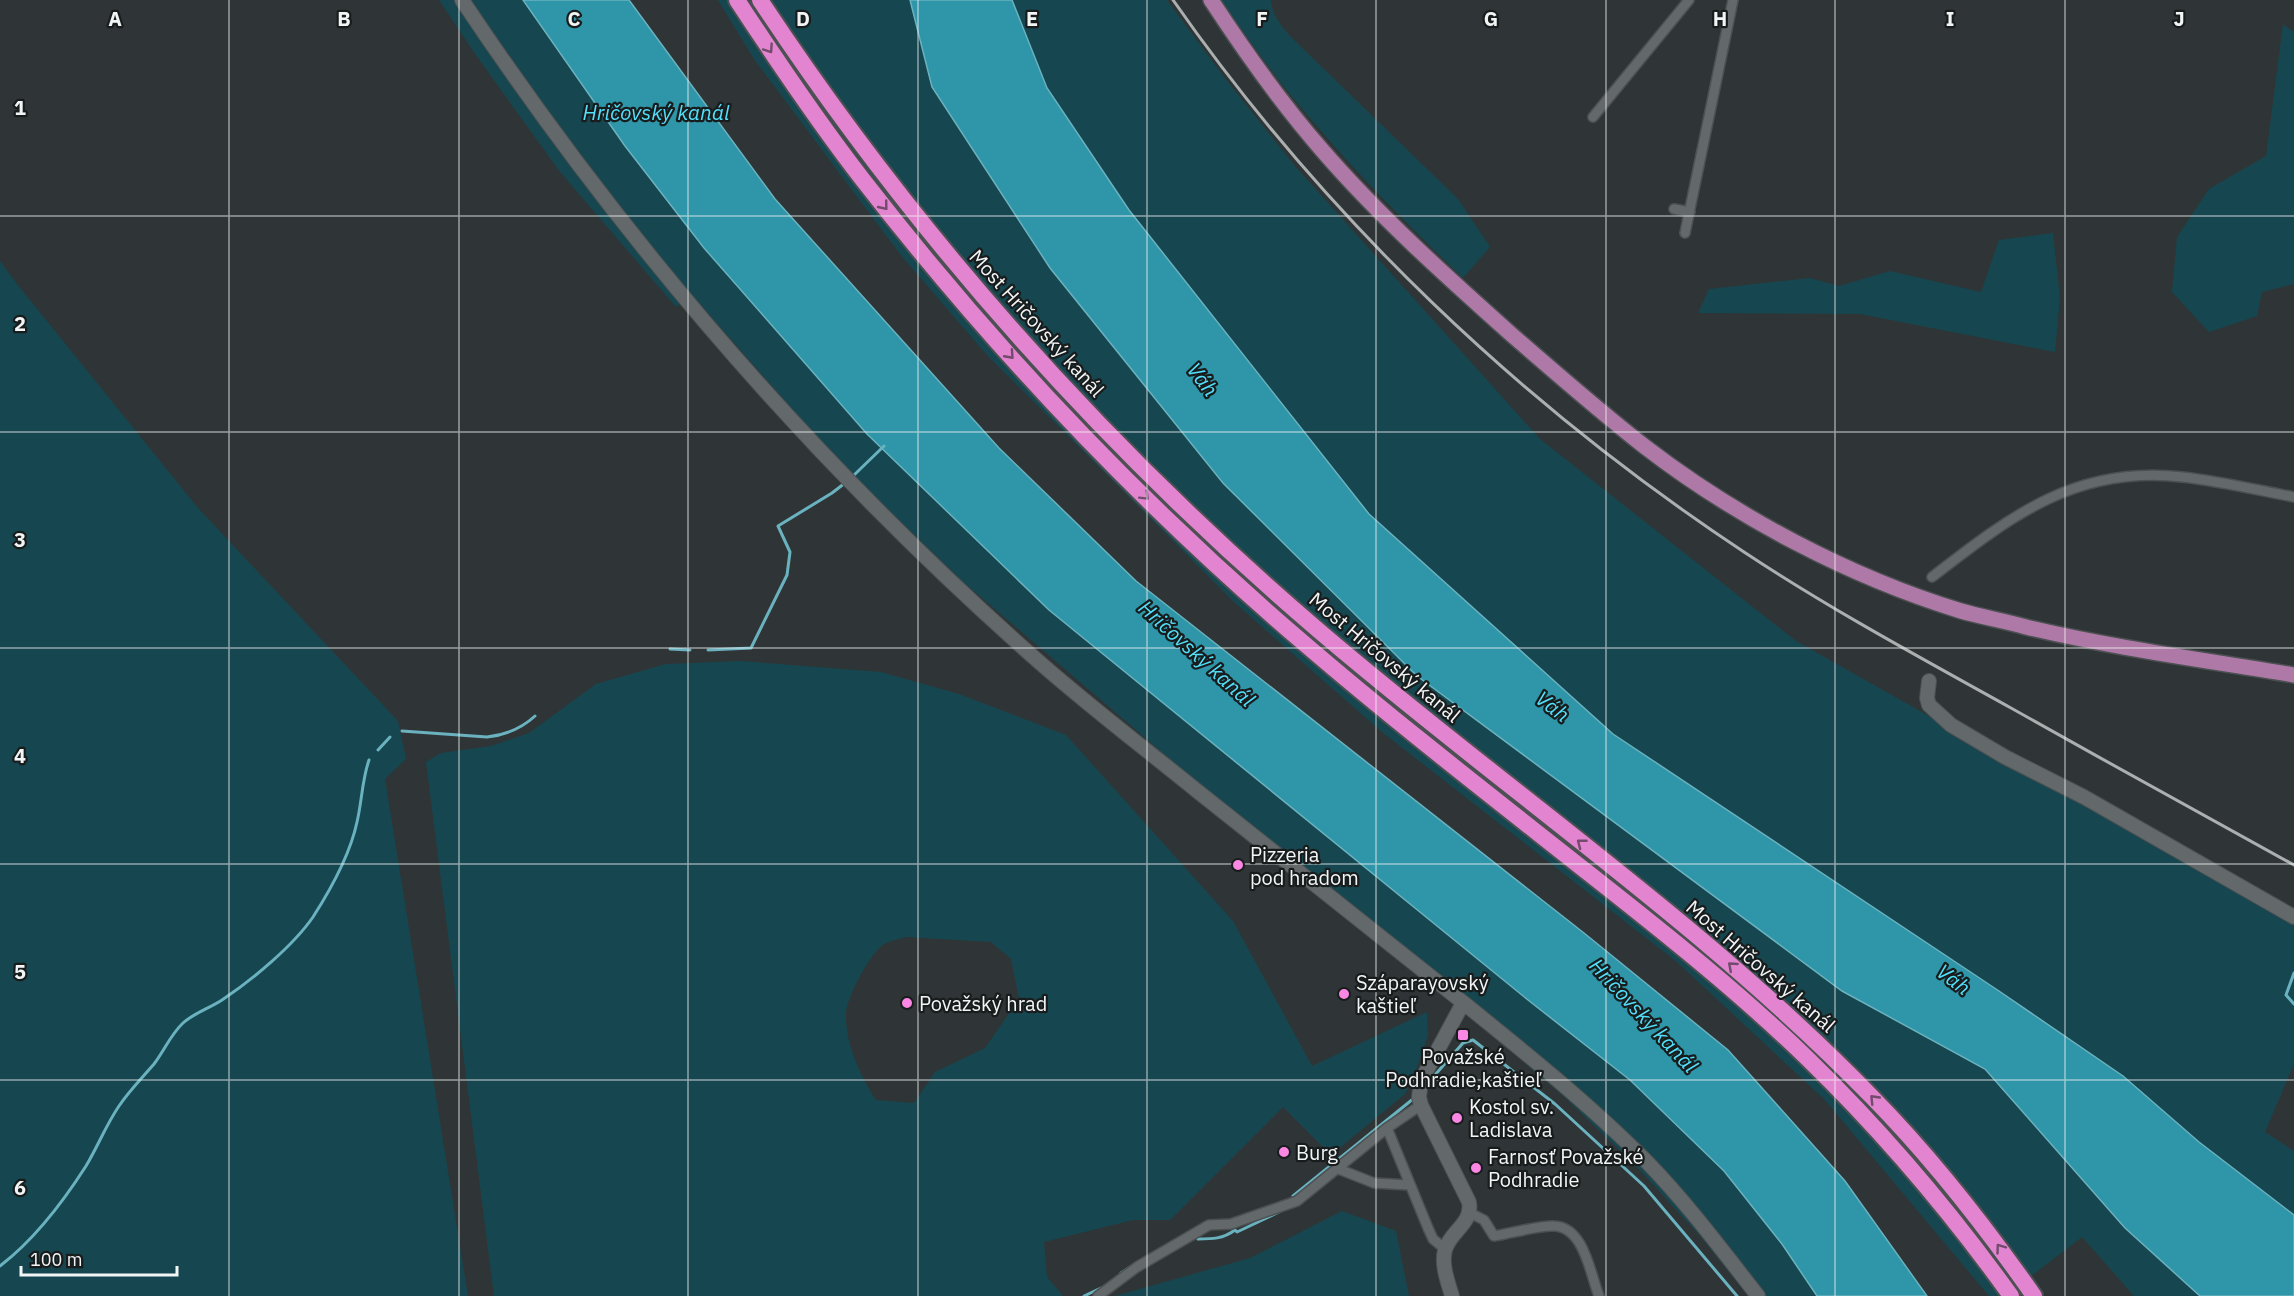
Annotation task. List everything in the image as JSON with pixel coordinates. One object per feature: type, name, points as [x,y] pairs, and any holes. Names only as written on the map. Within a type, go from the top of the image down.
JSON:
[{"type":"highway","name":"Most Hričovský kanál","points":[[737,0],[815,115],[904,231],[998,342],[1111,463],[1180,532],[1305,645],[1705,966],[1807,1058],[1918,1176],[1963,1231],[2011,1296]]},
{"type":"highway","name":"Most Hričovský kanál","points":[[760,0],[833,107],[923,226],[1011,328],[1123,447],[1193,516],[1315,628],[1709,946],[1804,1030],[1874,1098],[1933,1163],[1979,1220],[2034,1296]]},
{"type":"main road","points":[[462,0],[496,51],[593,184],[675,289],[787,417],[870,503],[1039,661],[1562,1083],[1625,1140],[1674,1192],[1758,1296]]},
{"type":"main road","points":[[1211,0],[1290,110],[1381,214],[1468,295],[1581,394],[1647,448],[1742,511],[1829,558],[1876,579],[1963,611],[2084,640],[2294,675]]},
{"type":"main road","points":[[1929,681],[1927,698],[1929,705],[1950,725],[2294,917]]},
{"type":"main road","points":[[1452,1296],[1444,1264],[1445,1249],[1470,1213],[1469,1202],[1466,1192],[1420,1105],[1419,1097],[1421,1081],[1463,1003]]},
{"type":"street","points":[[1599,115],[1689,0]]},
{"type":"street","points":[[1685,233],[1733,0]]},
{"type":"street","points":[[1674,209],[1690,212]]},
{"type":"street","points":[[1932,577],[2007,521],[2056,494],[2094,481],[2139,476],[2182,477],[2294,497]]},
{"type":"street","points":[[1098,1296],[1137,1267],[1209,1225],[1231,1224],[1297,1201],[1340,1169],[1387,1128],[1420,1105]]},
{"type":"street","points":[[1387,1128],[1433,1239],[1445,1249]]},
{"type":"street","points":[[1340,1169],[1374,1183],[1409,1185]]},
{"type":"street","points":[[1470,1213],[1484,1220],[1494,1236],[1554,1226],[1570,1231],[1580,1243],[1599,1296]]},
{"type":"shaded area","points":[[439,0],[523,0],[625,146],[704,248],[867,434],[1049,610],[1528,1000],[1630,1080],[1724,1171],[1782,1244],[1817,1296],[1748,1296],[1700,1236],[1637,1167],[1562,1095],[962,581],[836,459],[692,295],[676,307],[560,172]]},
{"type":"shaded area","points":[[718,0],[910,0],[932,87],[1050,268],[1223,483],[1417,676],[1842,991],[1985,1069],[2124,1228],[2200,1296],[2134,1296],[2082,1237],[2005,1296],[1989,1296],[1825,1100],[1677,962],[1382,732],[1235,603],[986,354],[900,254],[754,59]]},
{"type":"shaded area","points":[[1012,0],[1167,0],[1224,77],[1295,166],[1540,439],[1796,641],[2294,922],[2294,1064],[2265,1132],[2294,1151],[2294,1215],[2199,1142],[2122,1076],[1999,991],[1613,734],[1369,514],[1129,210],[1047,88]]},
{"type":"shaded area","points":[[1221,0],[1271,0],[1275,15],[1291,37],[1458,199],[1490,247],[1463,278],[1378,193],[1317,127],[1258,53]]},
{"type":"shaded area","points":[[2283,24],[2294,32],[2294,284],[2262,292],[2257,316],[2209,332],[2172,292],[2177,237],[2209,189],[2266,156]]},
{"type":"shaded area","points":[[2053,233],[2060,298],[2055,352],[1860,314],[1698,313],[1709,289],[1810,278],[1839,286],[1890,271],[1981,292],[1999,240]]},
{"type":"shaded area","points":[[0,261],[198,508],[398,721],[406,759],[385,779],[468,1296],[0,1296]]},
{"type":"shaded area","points":[[740,661],[881,672],[959,694],[1066,735],[1233,921],[1312,1066],[1427,1012],[1428,1035],[1415,1074],[1405,1094],[1331,1155],[1283,1107],[1170,1220],[1133,1220],[1044,1242],[1047,1277],[1063,1296],[494,1296],[426,762],[441,753],[491,746],[529,733],[596,684],[666,664]],"holes":[[[906,937],[991,942],[1011,959],[1019,999],[985,1048],[935,1072],[914,1103],[876,1100],[855,1058],[846,1024],[847,1006],[872,956],[884,944]]]},
{"type":"shaded area","points":[[1342,1211],[1396,1231],[1409,1296],[1115,1296],[1250,1258]]},
{"type":"water","name":"Hričovský kanál","points":[[523,0],[629,0],[775,199],[999,448],[1136,581],[1584,933],[1728,1050],[1845,1181],[1927,1296],[1817,1296],[1782,1244],[1724,1171],[1630,1080],[1528,1000],[1049,610],[867,434],[704,248],[625,146]]},
{"type":"water","name":"Váh","points":[[910,0],[1012,0],[1047,88],[1129,210],[1369,514],[1613,734],[2123,1076],[2199,1142],[2294,1215],[2294,1296],[2200,1296],[2125,1228],[1985,1069],[1842,991],[1417,676],[1223,483],[1050,268],[932,87]]},
{"type":"waterway","points":[[852,477],[884,446]]},
{"type":"waterway","points":[[708,650],[751,648],[787,575],[790,552],[778,526],[845,483]]},
{"type":"waterway","points":[[670,649],[690,650]]},
{"type":"waterway","points":[[402,731],[487,737],[513,730],[535,716]]},
{"type":"waterway","points":[[378,750],[390,737]]},
{"type":"waterway","points":[[0,1266],[25,1244],[58,1207],[86,1166],[119,1106],[154,1064],[179,1027],[192,1016],[222,1000],[259,973],[305,928],[333,883],[350,847],[369,760]]},
{"type":"waterway","points":[[2294,973],[2286,995],[2294,1004]]},
{"type":"waterway","points":[[1427,1084],[1463,1043],[1473,1040],[1555,1104],[1644,1186],[1737,1296]]},
{"type":"waterway","points":[[1293,1196],[1413,1099]]},
{"type":"waterway","points":[[1198,1239],[1213,1239],[1235,1230],[1237,1232],[1281,1211]]},
{"type":"waterway","points":[[1121,1273],[1138,1262]]},
{"type":"waterway","points":[[1084,1296],[1101,1288]]},
{"type":"railway","points":[[1173,0],[1232,80],[1295,158],[1362,232],[1432,303],[1582,434],[1662,495],[1744,552],[1809,593],[1910,652],[2294,865]]},
{"type":"place","name":"Pizzeria pod hradom","points":[[1238,865]]},
{"type":"place","name":"Száparayovský kaštieľ","points":[[1344,994]]},
{"type":"place","name":"Považský hrad","points":[[907,1003]]},
{"type":"place","name":"Považské Podhradie,kaštieľ","points":[[1463,1035]]},
{"type":"place","name":"Kostol sv. Ladislava","points":[[1457,1118]]},
{"type":"place","name":"Burg","points":[[1284,1152]]},
{"type":"place","name":"Farnosť Považské Podhradie","points":[[1476,1168]]}]
